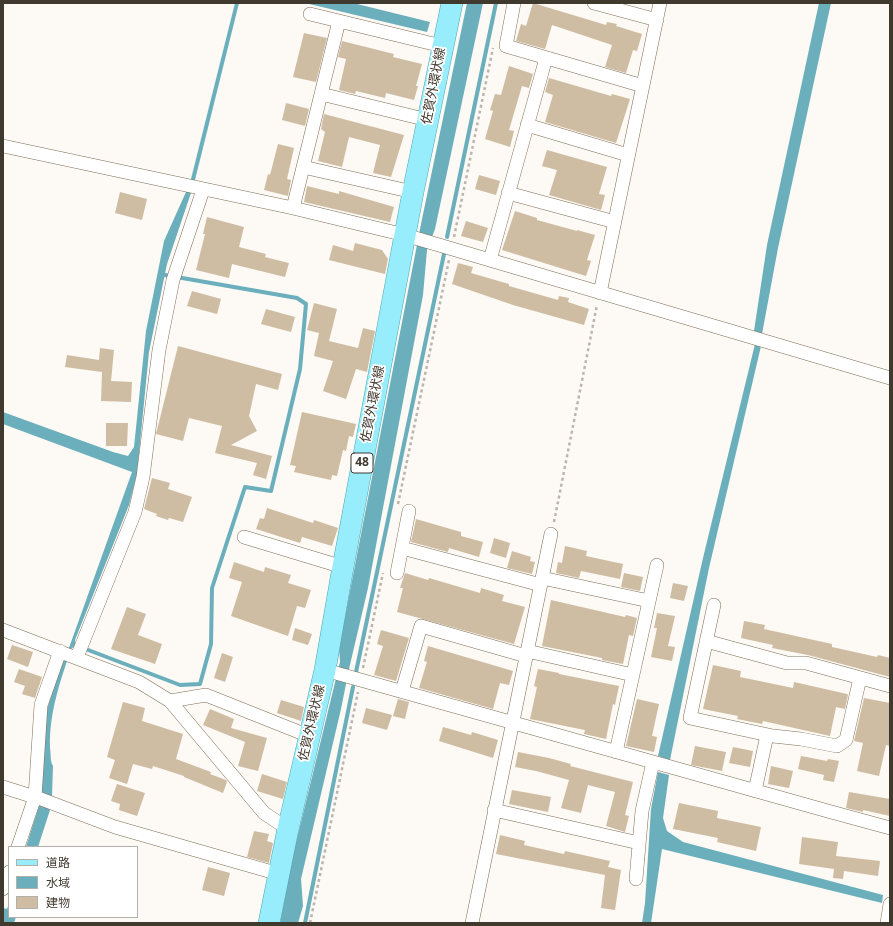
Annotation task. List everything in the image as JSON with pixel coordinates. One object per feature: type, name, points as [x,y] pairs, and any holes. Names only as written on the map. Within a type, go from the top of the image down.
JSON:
[{"type":"main road","name":"佐賀外環状線","points":[[269,923],[309,736],[330,671],[343,567],[408,236],[413,192],[452,3]]},
{"type":"street","points":[[514,3],[506,46],[643,86]]},
{"type":"street","points":[[594,3],[657,20]]},
{"type":"street","points":[[600,293],[660,3]]},
{"type":"street","points":[[310,14],[442,46]]},
{"type":"street","points":[[293,208],[339,21]]},
{"type":"street","points":[[490,260],[546,58]]},
{"type":"street","points":[[321,94],[428,120]]},
{"type":"street","points":[[527,125],[628,155]]},
{"type":"street","points":[[3,146],[293,208],[408,236],[890,378]]},
{"type":"street","points":[[303,167],[413,192]]},
{"type":"street","points":[[79,651],[134,512],[142,484],[159,350],[174,276],[195,188]]},
{"type":"street","points":[[508,193],[615,222]]},
{"type":"street","points":[[397,573],[402,548],[403,510]]},
{"type":"street","points":[[472,923],[551,534]]},
{"type":"street","points":[[244,537],[343,567]]},
{"type":"street","points":[[402,548],[541,582],[649,601]]},
{"type":"street","points":[[616,752],[657,565]]},
{"type":"street","points":[[714,605],[690,718],[767,735],[801,739],[837,746],[846,740],[860,678]]},
{"type":"street","points":[[402,691],[421,626],[527,653],[633,675]]},
{"type":"street","points":[[3,630],[60,651],[79,651],[139,682],[170,701],[264,813],[288,829]]},
{"type":"street","points":[[706,641],[787,663],[806,663],[890,686]]},
{"type":"street","points":[[19,846],[42,800],[41,705],[60,651]]},
{"type":"street","points":[[330,671],[890,828]]},
{"type":"street","points":[[170,701],[206,695],[309,736]]},
{"type":"street","points":[[755,791],[767,735]]},
{"type":"street","points":[[636,879],[642,811],[653,762]]},
{"type":"street","points":[[3,787],[115,827],[279,874]]},
{"type":"street","points":[[494,810],[639,843]]},
{"type":"street","points":[[3,889],[8,875]]},
{"type":"street","points":[[887,923],[890,904]]},
{"type":"path","points":[[403,510],[452,248],[494,41]]},
{"type":"path","points":[[551,534],[600,293]]},
{"type":"path","points":[[310,923],[355,678],[384,572]]},
{"type":"water","points":[[235,3],[239,3],[194,184],[167,264],[149,352],[137,474],[129,505],[75,640],[76,645],[71,649],[59,686],[53,710],[50,735],[51,762],[53,766],[52,796],[48,796],[46,807],[50,810],[38,846],[26,846],[39,806],[43,805],[40,791],[47,710],[54,685],[70,645],[132,472],[3,424],[3,412],[113,452],[128,456],[134,447],[146,331],[164,241],[190,183]]},
{"type":"water","points":[[305,3],[353,3],[430,22],[427,32]]},
{"type":"water","points":[[467,3],[483,3],[435,229],[427,250],[423,295],[368,588],[301,879],[303,906],[298,923],[280,923],[294,851],[340,662],[339,648],[421,224]]},
{"type":"water","points":[[819,3],[831,3],[778,248],[762,334],[754,331],[767,245]]},
{"type":"water","points":[[755,344],[761,346],[709,568],[670,760],[658,756],[703,558]]},
{"type":"water","points":[[658,772],[669,775],[663,818],[667,831],[683,842],[883,895],[882,903],[662,849],[651,923],[642,923],[645,903],[651,809]]},
{"type":"water","points":[[8,906],[8,918],[16,918],[14,923],[3,923],[3,908],[7,909]]},
{"type":"building","points":[[533,3],[606,25],[607,22],[617,24],[616,26],[642,34],[637,51],[633,50],[626,73],[605,67],[612,45],[552,25],[545,49],[516,41],[521,24],[526,26]]},
{"type":"building","points":[[304,33],[327,38],[316,82],[293,77]]},
{"type":"building","points":[[342,41],[394,54],[393,57],[422,64],[414,100],[386,93],[385,98],[356,91],[355,94],[339,90],[346,59],[338,57]]},
{"type":"building","points":[[509,66],[533,74],[529,88],[522,86],[509,130],[514,131],[510,147],[485,139],[493,111],[490,110],[495,94],[501,95]]},
{"type":"building","points":[[549,78],[611,96],[612,94],[630,99],[616,143],[545,122],[553,95],[545,92]]},
{"type":"building","points":[[286,103],[309,109],[305,126],[282,120]]},
{"type":"building","points":[[324,114],[404,135],[391,177],[373,173],[380,145],[349,137],[342,167],[318,161],[325,132],[321,129]]},
{"type":"building","points":[[278,144],[294,148],[287,179],[291,180],[288,196],[264,190],[268,174],[270,175]]},
{"type":"building","points":[[547,150],[607,167],[599,194],[605,195],[601,210],[549,195],[557,170],[542,166]]},
{"type":"building","points":[[479,175],[500,181],[496,195],[475,189]]},
{"type":"building","points":[[307,186],[339,194],[339,191],[394,207],[390,222],[304,202]]},
{"type":"building","points":[[120,192],[147,199],[142,220],[115,213]]},
{"type":"building","points":[[515,211],[537,218],[537,220],[595,235],[587,260],[591,261],[586,276],[502,250]]},
{"type":"building","points":[[207,217],[244,227],[239,247],[266,254],[265,257],[289,263],[285,277],[232,264],[229,278],[196,270],[205,234],[203,234]]},
{"type":"building","points":[[466,221],[488,228],[483,242],[461,236]]},
{"type":"building","points":[[355,243],[382,250],[388,259],[385,274],[329,260],[333,245],[353,251]]},
{"type":"building","points":[[458,263],[473,267],[471,273],[509,284],[509,286],[558,300],[559,296],[569,298],[568,302],[589,309],[584,325],[513,305],[452,284]]},
{"type":"building","points":[[192,291],[221,299],[217,314],[187,306]]},
{"type":"building","points":[[314,303],[337,309],[329,341],[358,348],[363,328],[375,331],[367,372],[356,369],[346,399],[323,391],[333,361],[314,356],[319,333],[307,330]]},
{"type":"building","points":[[266,309],[295,317],[291,332],[261,324]]},
{"type":"building","points":[[178,346],[282,374],[278,390],[256,384],[249,416],[257,431],[231,445],[272,456],[266,479],[253,475],[257,463],[215,453],[222,426],[189,418],[183,441],[156,434]]},
{"type":"building","points":[[100,348],[114,350],[111,381],[132,382],[131,402],[101,401],[102,372],[65,367],[67,355],[99,360]]},
{"type":"building","points":[[302,412],[356,424],[353,437],[349,436],[346,451],[343,450],[337,476],[332,475],[331,480],[294,472],[296,466],[290,465]]},
{"type":"building","points":[[106,423],[128,423],[127,446],[106,446]]},
{"type":"building","points":[[152,478],[170,483],[168,489],[192,497],[183,522],[169,518],[168,520],[156,516],[157,514],[144,509]]},
{"type":"building","points":[[267,508],[313,523],[314,520],[338,528],[332,546],[302,537],[300,543],[256,529],[260,518],[264,519]]},
{"type":"building","points":[[416,519],[461,532],[461,536],[483,542],[479,557],[449,548],[448,552],[411,542]]},
{"type":"building","points":[[494,538],[510,543],[506,558],[490,553]]},
{"type":"building","points":[[565,546],[587,551],[586,556],[623,564],[620,579],[581,571],[579,578],[556,573],[558,562],[562,563]]},
{"type":"building","points":[[512,551],[531,557],[530,561],[535,562],[532,574],[507,568]]},
{"type":"building","points":[[234,562],[264,572],[265,567],[291,575],[288,583],[311,590],[305,608],[297,606],[288,636],[231,616],[242,582],[229,578]]},
{"type":"building","points":[[405,573],[428,580],[429,578],[480,593],[481,588],[504,595],[502,601],[525,607],[514,644],[397,612],[403,588],[400,588]]},
{"type":"building","points":[[624,573],[643,577],[640,591],[621,587]]},
{"type":"building","points":[[673,583],[688,586],[684,601],[670,598]]},
{"type":"building","points":[[551,600],[625,617],[626,615],[637,618],[633,636],[629,635],[623,664],[602,660],[602,658],[542,646]]},
{"type":"building","points":[[127,607],[146,614],[138,635],[162,644],[155,664],[111,649]]},
{"type":"building","points":[[657,613],[675,616],[668,646],[675,647],[672,661],[651,657],[657,628],[654,628]]},
{"type":"building","points":[[744,621],[765,625],[764,629],[832,644],[832,647],[877,657],[878,655],[890,658],[890,677],[808,655],[772,648],[773,645],[741,638]]},
{"type":"building","points":[[295,628],[312,634],[308,645],[292,640]]},
{"type":"building","points":[[381,630],[409,638],[396,681],[374,675],[383,646],[377,644]]},
{"type":"building","points":[[12,645],[33,652],[28,667],[7,659]]},
{"type":"building","points":[[428,646],[513,671],[509,685],[500,683],[493,709],[419,688],[427,662],[424,661]]},
{"type":"building","points":[[222,653],[233,657],[225,682],[214,678]]},
{"type":"building","points":[[713,665],[741,671],[740,677],[793,688],[794,682],[847,694],[845,709],[836,707],[830,736],[763,721],[762,724],[737,719],[738,716],[703,709]]},
{"type":"building","points":[[19,669],[42,677],[35,698],[22,694],[25,686],[14,682]]},
{"type":"building","points":[[538,669],[619,686],[615,705],[613,704],[606,739],[584,734],[585,730],[530,719],[537,687],[534,686]]},
{"type":"building","points":[[864,698],[890,703],[890,746],[886,745],[879,776],[857,771],[863,743],[854,741]]},
{"type":"building","points":[[398,699],[409,702],[405,719],[393,716]]},
{"type":"building","points":[[637,699],[659,704],[652,736],[657,737],[654,752],[626,746]]},
{"type":"building","points":[[281,700],[304,707],[301,721],[277,713]]},
{"type":"building","points":[[123,702],[145,708],[142,721],[183,734],[176,759],[211,772],[210,774],[226,780],[227,782],[223,793],[184,776],[153,766],[152,769],[133,764],[127,784],[109,778],[115,760],[107,757]]},
{"type":"building","points":[[366,708],[392,715],[387,730],[362,723]]},
{"type":"building","points":[[210,709],[234,719],[231,728],[267,738],[258,771],[238,766],[245,742],[203,725]]},
{"type":"building","points":[[443,727],[471,735],[472,732],[498,740],[493,758],[439,741]]},
{"type":"building","points":[[695,746],[726,752],[722,771],[691,765]]},
{"type":"building","points":[[733,747],[753,751],[750,767],[729,763]]},
{"type":"building","points":[[518,752],[549,758],[571,764],[570,766],[633,782],[625,815],[629,816],[625,832],[606,826],[615,792],[588,785],[581,813],[561,808],[569,780],[515,767]]},
{"type":"building","points":[[801,756],[827,761],[828,759],[839,761],[834,782],[823,780],[824,775],[798,769]]},
{"type":"building","points":[[771,766],[793,771],[789,788],[768,784]]},
{"type":"building","points":[[262,774],[287,782],[283,799],[257,791]]},
{"type":"building","points":[[117,784],[145,793],[137,816],[119,810],[120,804],[111,801]]},
{"type":"building","points":[[512,790],[551,797],[548,812],[509,804]]},
{"type":"building","points":[[849,792],[890,799],[890,816],[846,808]]},
{"type":"building","points":[[679,803],[718,811],[717,818],[761,827],[756,851],[717,842],[718,838],[673,829]]},
{"type":"building","points":[[254,831],[269,834],[267,841],[273,843],[269,863],[247,857]]},
{"type":"building","points":[[500,835],[525,841],[524,845],[564,854],[565,851],[610,861],[608,867],[621,870],[615,910],[601,908],[605,875],[496,854]]},
{"type":"building","points":[[802,837],[838,842],[836,856],[880,861],[878,876],[844,871],[843,879],[833,878],[834,869],[799,864]]},
{"type":"building","points":[[208,867],[230,873],[224,896],[202,890]]},
{"type":"waterway","points":[[447,237],[496,3]]},
{"type":"waterway","points":[[356,672],[444,254]]},
{"type":"waterway","points":[[83,648],[180,685],[200,684],[211,644],[212,588],[245,487],[271,491],[300,369],[306,304],[297,298],[165,275]]},
{"type":"waterway","points":[[305,923],[353,687]]}]
